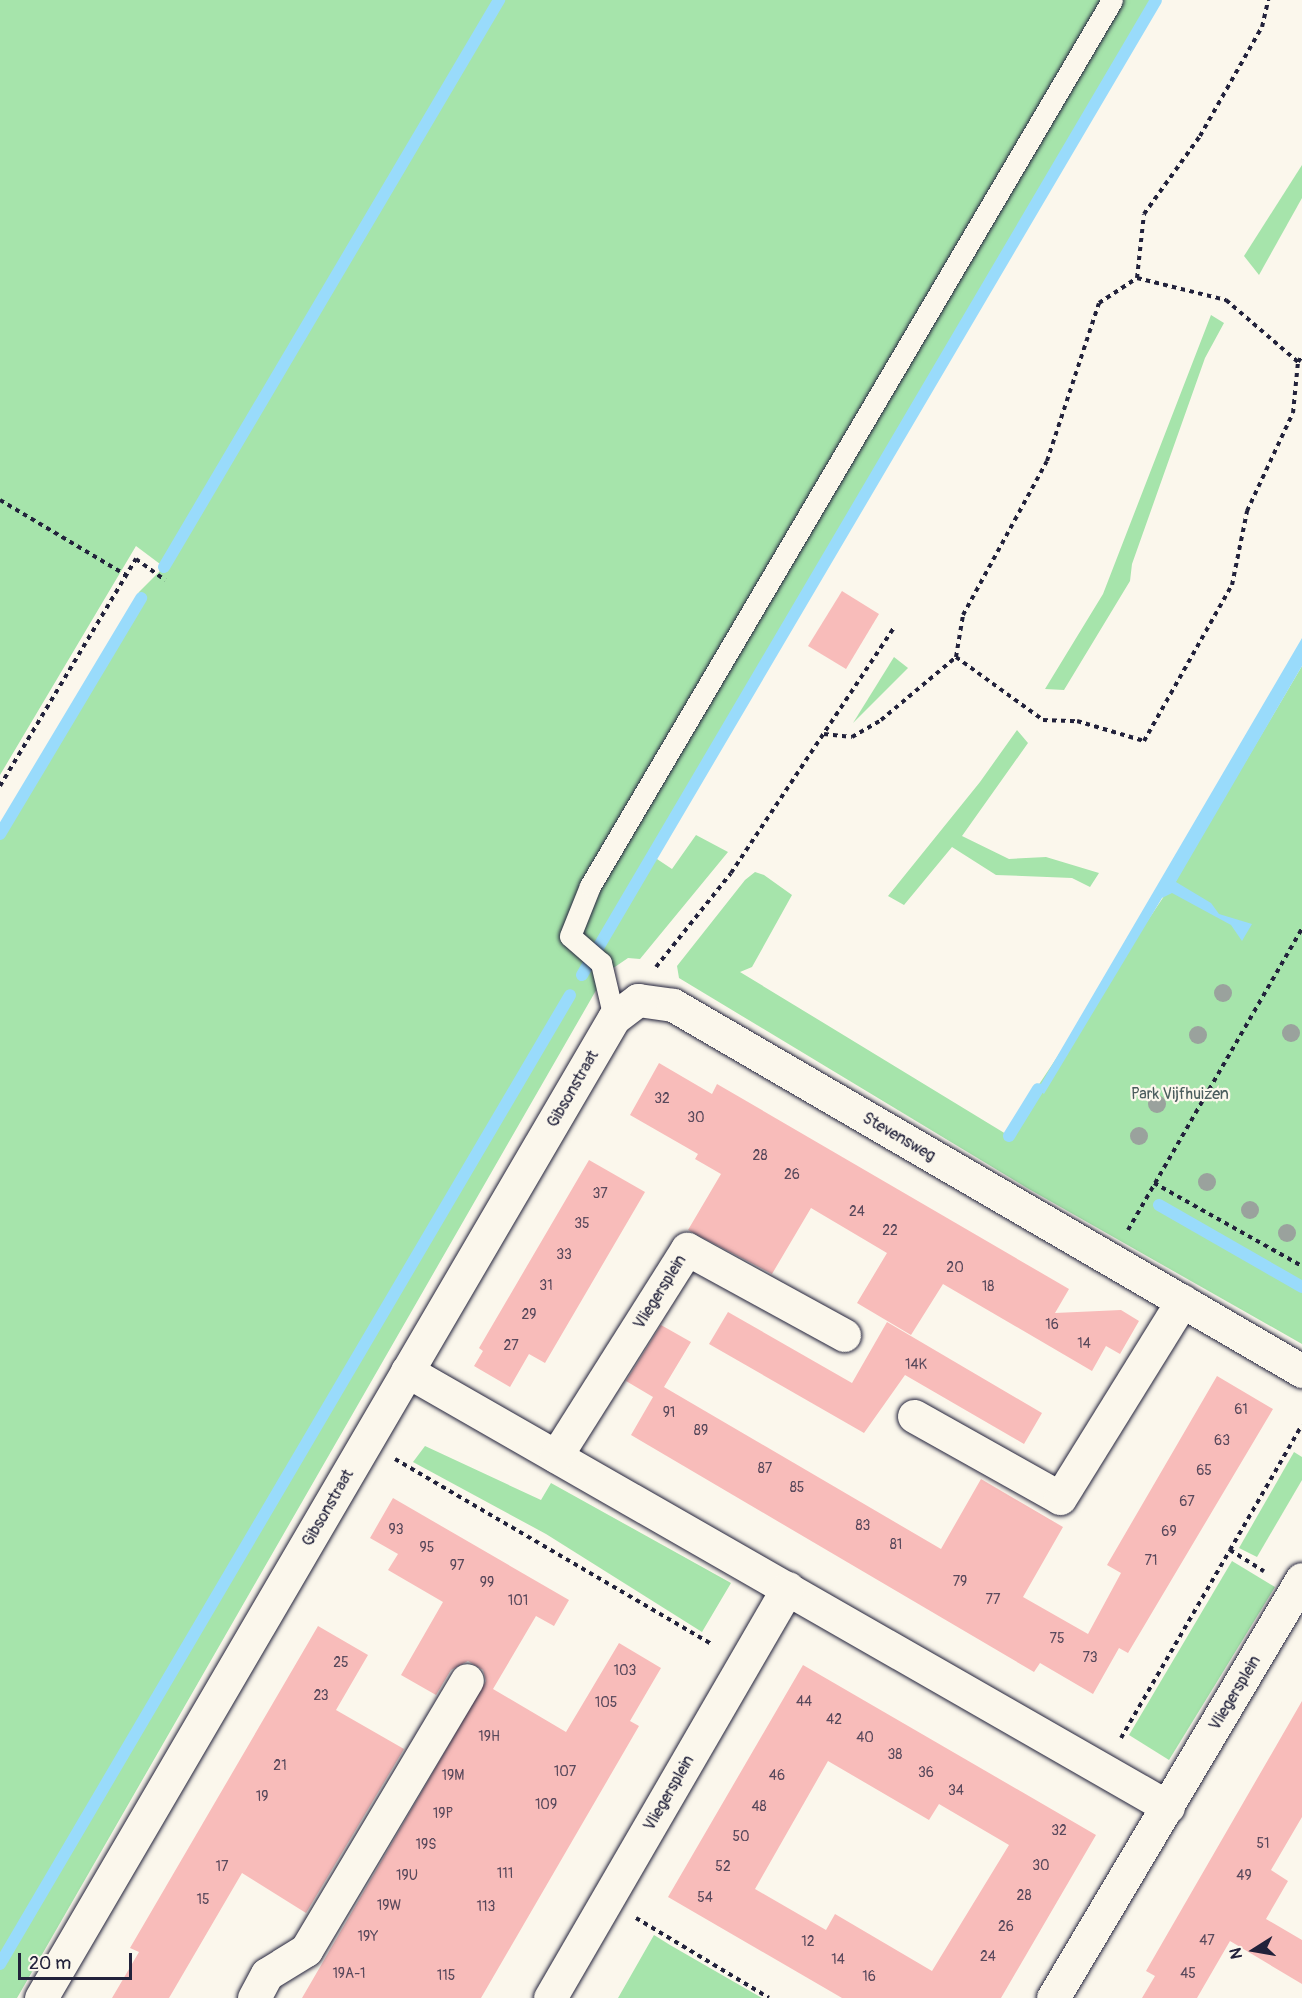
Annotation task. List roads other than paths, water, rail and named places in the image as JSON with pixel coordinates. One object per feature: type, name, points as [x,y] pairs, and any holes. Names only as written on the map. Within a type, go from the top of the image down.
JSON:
[{"type":"street","name":"Stevensweg","points":[[614,1018],[638,1000],[673,1005],[1302,1371]]},
{"type":"street","name":"Gibsonstraat","points":[[41,1998],[614,1018]]},
{"type":"street","name":"Vliegersplein","points":[[556,1456],[687,1250],[844,1335]]},
{"type":"street","points":[[914,1416],[1060,1498],[1182,1301]]},
{"type":"street","points":[[407,1371],[1168,1807]]},
{"type":"street","name":"Vliegersplein","points":[[1053,1998],[1299,1584]]},
{"type":"street","name":"Vliegersplein","points":[[550,1998],[788,1588]]},
{"type":"street","points":[[254,1998],[267,1974],[306,1950],[467,1680]]},
{"type":"lane","points":[[614,1018],[601,963],[570,936],[590,886],[1112,0]]},
{"type":"water","points":[[1302,638],[1302,666],[1176,882],[1211,903],[1219,914],[1252,924],[1242,941],[1231,925],[1172,893],[1162,898],[1044,1094],[1038,1089]]},
{"type":"waterway","points":[[164,567],[499,0]]},
{"type":"waterway","points":[[582,975],[1156,0]]},
{"type":"waterway","points":[[0,834],[141,598]]},
{"type":"waterway","points":[[0,1964],[570,995]]},
{"type":"waterway","points":[[1009,1136],[1038,1089]]},
{"type":"waterway","points":[[1159,1205],[1302,1287]]},
{"type":"park label","name":"Park Vijfhuizen","points":[[1180,1094]]}]
